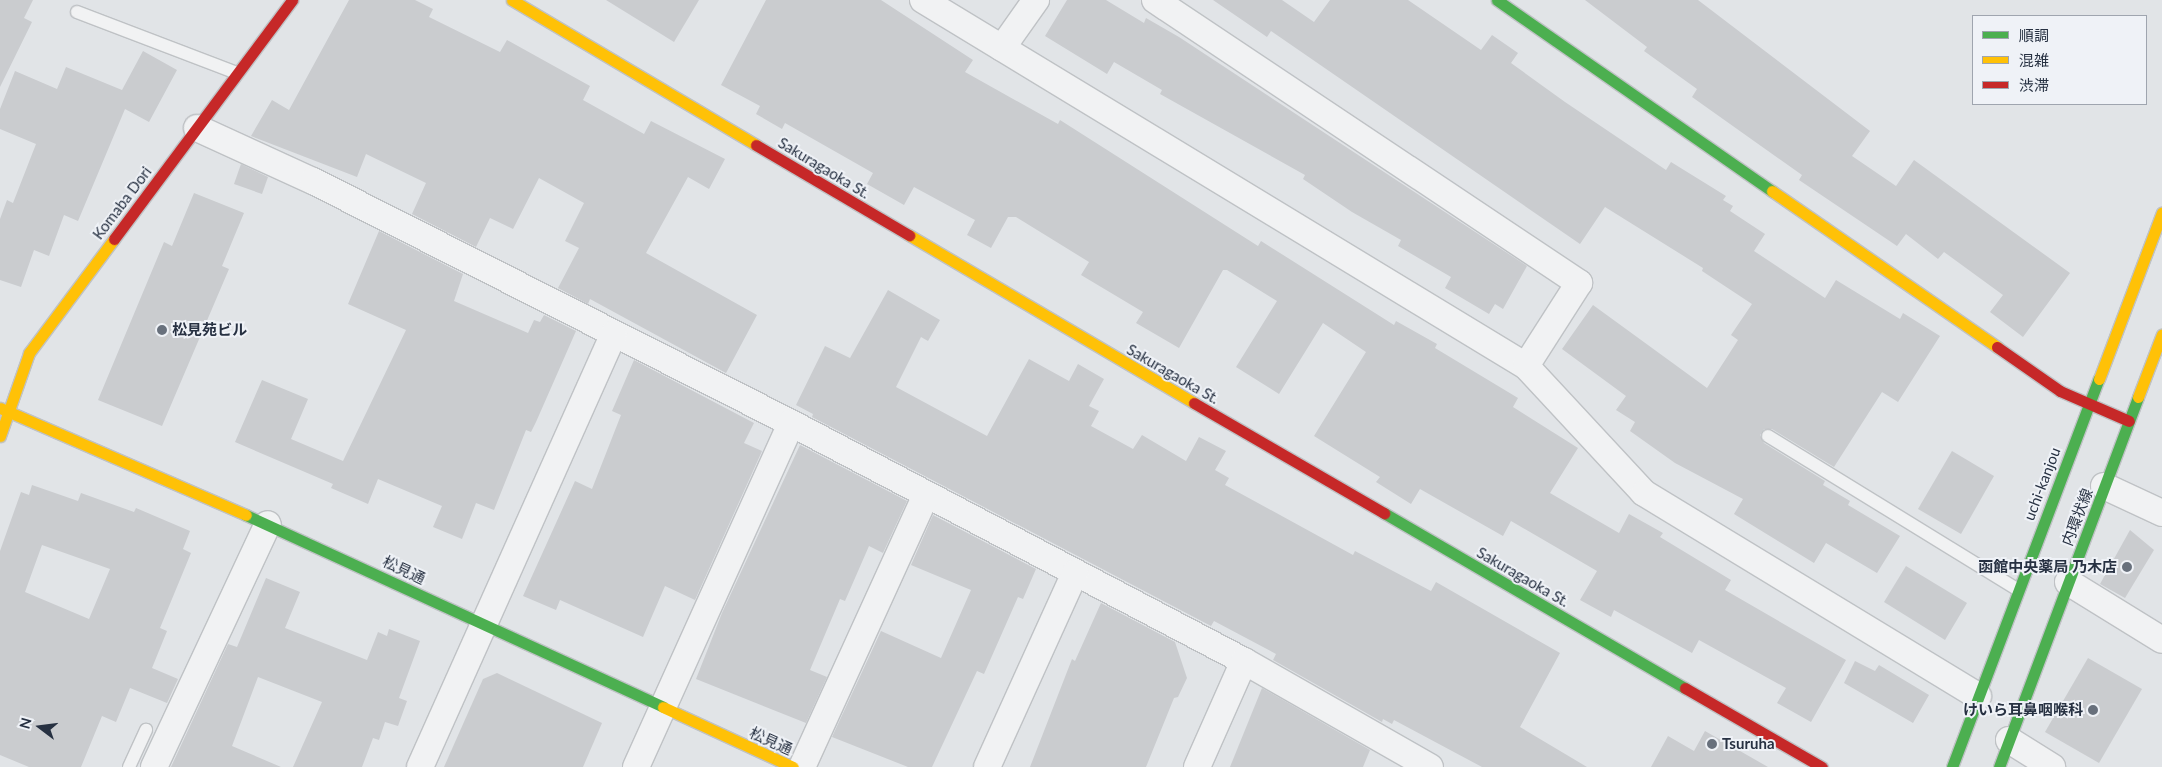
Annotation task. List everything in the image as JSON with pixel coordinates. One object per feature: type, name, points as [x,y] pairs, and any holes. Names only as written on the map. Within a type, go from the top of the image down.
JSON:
[{"type":"street","name":"Komaba Dori","points":[[0,436],[4,410],[29,353],[292,0]]},
{"type":"street","name":"Sakuragaoka St.","points":[[512,0],[1105,351],[1822,767]]},
{"type":"street","points":[[923,0],[1526,366],[1644,493],[1978,696]]},
{"type":"street","points":[[1002,48],[1036,0]]},
{"type":"street","points":[[1155,0],[1579,283],[1526,366]]},
{"type":"street","points":[[1497,0],[2060,391],[2088,405],[2130,420]]},
{"type":"street","points":[[197,128],[313,181],[791,423],[1244,661],[1400,759],[1430,767]]},
{"type":"street","name":"uchi-kanjou","points":[[1952,767],[2162,212]]},
{"type":"street","points":[[420,767],[614,334]]},
{"type":"street","name":"内環状線","points":[[1999,767],[2162,334]]},
{"type":"street","name":"松見通","points":[[4,410],[268,524],[664,709],[793,767]]},
{"type":"street","points":[[636,767],[664,709],[791,423]]},
{"type":"street","points":[[2104,486],[2162,513]]},
{"type":"street","points":[[802,767],[926,495]]},
{"type":"street","points":[[154,767],[268,524]]},
{"type":"street","points":[[987,767],[1075,573]]},
{"type":"street","points":[[2068,582],[2162,640]]},
{"type":"street","points":[[1197,767],[1244,661]]},
{"type":"street","points":[[2009,740],[2052,767]]},
{"type":"lane","points":[[77,12],[237,74]]},
{"type":"lane","points":[[1768,436],[2018,590]]},
{"type":"lane","points":[[129,767],[146,730]]},
{"type":"building","points":[[0,0],[33,0],[24,18],[32,22],[0,87]]},
{"type":"building","points":[[349,0],[415,0],[433,9],[429,17],[500,52],[507,40],[590,86],[583,100],[644,134],[651,121],[725,159],[709,189],[688,177],[646,253],[757,315],[726,373],[590,299],[588,304],[558,288],[579,248],[565,241],[584,203],[539,178],[513,229],[490,218],[476,247],[412,214],[426,183],[366,154],[357,177],[251,136],[272,100],[289,110]]},
{"type":"building","points":[[606,0],[699,0],[674,42]]},
{"type":"building","points":[[766,0],[881,0],[973,60],[965,72],[1058,124],[1060,120],[1258,246],[1261,241],[1394,325],[1396,321],[1437,344],[1435,348],[1518,398],[1513,407],[1578,448],[1550,493],[1619,533],[1629,514],[1663,533],[1660,537],[1731,580],[1725,590],[1846,660],[1811,722],[1777,703],[1786,688],[1699,640],[1692,653],[1614,610],[1611,617],[1580,600],[1597,571],[1511,521],[1503,536],[1420,489],[1411,504],[1376,482],[1380,477],[1314,436],[1366,352],[1323,323],[1279,394],[1236,367],[1277,301],[1227,270],[1223,270],[1179,348],[1136,323],[1143,312],[1081,275],[1089,262],[1016,217],[1008,217],[991,248],[967,235],[975,220],[914,187],[904,205],[867,184],[873,173],[785,123],[782,129],[756,114],[760,106],[721,85]]},
{"type":"building","points":[[1067,0],[1106,0],[1144,23],[1146,18],[1179,37],[1527,266],[1503,309],[1495,304],[1489,314],[1445,288],[1451,277],[1398,246],[1401,240],[1352,212],[1303,179],[1305,175],[1160,94],[1162,90],[1114,62],[1107,74],[1045,36]]},
{"type":"building","points":[[1213,0],[1282,0],[1314,22],[1330,0],[1408,0],[1481,50],[1492,35],[1518,53],[1511,63],[1565,102],[1666,170],[1671,162],[1726,196],[1723,200],[1733,206],[1730,211],[1765,234],[1754,251],[1825,298],[1836,280],[1900,319],[1903,313],[1940,336],[1898,402],[1882,392],[1834,467],[1772,429],[1764,429],[1760,435],[1764,443],[1825,481],[1823,485],[1850,501],[1848,505],[1900,536],[1877,573],[1826,543],[1814,563],[1734,514],[1743,499],[1675,463],[1630,431],[1635,422],[1616,410],[1626,396],[1562,349],[1593,305],[1707,388],[1738,340],[1731,335],[1752,304],[1702,271],[1703,268],[1605,207],[1580,244],[1271,31],[1267,37]]},
{"type":"building","points":[[1585,0],[1698,0],[1870,131],[1852,156],[1896,186],[1914,160],[2070,273],[2023,337],[1990,312],[2003,295],[1944,252],[1938,259],[1906,234],[1897,246],[1799,180],[1802,175],[1692,97],[1697,89],[1644,51],[1647,47]]},
{"type":"building","points":[[143,51],[177,70],[149,122],[125,109],[78,221],[64,215],[49,256],[34,250],[21,287],[0,280],[0,219],[7,200],[13,203],[36,144],[0,129],[0,109],[15,71],[57,89],[66,67],[122,90]]},
{"type":"building","points":[[241,164],[268,177],[262,194],[234,184]]},
{"type":"building","name":"松見苑ビル","points":[[194,193],[244,213],[222,266],[229,269],[162,426],[98,400],[164,242],[172,246]]},
{"type":"building","points":[[379,231],[463,274],[454,301],[528,333],[534,320],[540,322],[544,315],[576,331],[531,432],[526,430],[494,510],[476,503],[462,539],[433,527],[442,506],[378,479],[368,504],[331,488],[333,484],[235,442],[262,380],[308,399],[291,439],[343,461],[406,330],[348,304]]},
{"type":"building","points":[[888,290],[940,320],[928,341],[921,337],[896,387],[987,436],[1029,359],[1069,381],[1078,364],[1104,379],[1089,406],[1099,411],[1091,426],[1133,449],[1142,435],[1186,461],[1199,437],[1226,451],[1215,470],[1229,478],[1225,485],[1353,555],[1355,551],[1431,591],[1436,582],[1560,653],[1520,727],[1587,767],[1482,767],[1394,720],[1392,724],[1383,719],[1382,722],[1273,660],[1276,654],[1214,621],[1211,626],[812,417],[813,414],[796,405],[825,346],[850,358]]},
{"type":"building","points":[[634,360],[754,423],[744,443],[762,451],[695,600],[665,586],[643,637],[560,600],[556,610],[523,596],[575,481],[592,489],[621,415],[612,411]]},
{"type":"building","points":[[800,445],[907,501],[883,553],[869,546],[845,601],[840,599],[810,670],[827,677],[806,723],[696,679],[722,613]]},
{"type":"building","points":[[1952,451],[1994,476],[1961,534],[1918,509]]},
{"type":"building","points":[[32,485],[78,501],[81,493],[134,512],[136,508],[190,531],[183,549],[191,553],[160,628],[167,631],[152,668],[178,679],[167,703],[130,688],[116,722],[102,716],[81,767],[29,767],[0,755],[0,551],[21,492],[29,495]],"holes":[[[42,545],[110,569],[89,619],[25,592]]]},
{"type":"building","points":[[933,515],[1036,569],[1023,599],[1018,597],[984,674],[977,671],[932,767],[908,767],[832,737],[881,631],[941,658],[971,590],[911,565]]},
{"type":"building","name":"函館中央薬局 乃木店","points":[[2130,530],[2154,550],[2125,598],[2100,584]]},
{"type":"building","points":[[1906,566],[1967,603],[1945,640],[1884,602]]},
{"type":"building","points":[[266,578],[300,592],[285,628],[367,660],[378,632],[387,636],[389,629],[420,641],[399,698],[407,701],[398,726],[385,722],[379,740],[373,738],[362,767],[293,767],[322,702],[258,677],[232,746],[281,767],[171,767],[228,644],[237,647]]},
{"type":"building","points":[[1101,603],[1175,642],[1187,678],[1178,697],[1174,698],[1146,767],[1030,767],[1072,659],[1075,661]]},
{"type":"building","name":"けいら耳鼻咽喉科","points":[[2088,658],[2142,689],[2099,763],[2045,732]]},
{"type":"building","points":[[1855,661],[1875,671],[1879,665],[1929,695],[1913,723],[1844,683]]},
{"type":"building","points":[[497,673],[602,723],[583,767],[444,767],[483,679]]},
{"type":"building","points":[[1262,688],[1370,750],[1363,767],[1230,767]]},
{"type":"building","name":"Tsuruha","points":[[1705,731],[1768,767],[1651,767],[1668,736],[1694,751]]},
{"type":"traffic: fast","points":[[1497,0],[1772,191]]},
{"type":"traffic: fast","points":[[1952,767],[2099,379]]},
{"type":"traffic: fast","points":[[1999,767],[2138,397]]},
{"type":"traffic: fast","points":[[1384,513],[1685,688]]},
{"type":"traffic: fast","points":[[246,515],[663,707]]},
{"type":"traffic: slow","points":[[512,0],[756,145]]},
{"type":"traffic: slow","points":[[1772,191],[1997,347]]},
{"type":"traffic: slow","points":[[2099,379],[2162,212]]},
{"type":"traffic: slow","points":[[909,235],[1194,403]]},
{"type":"traffic: slow","points":[[0,436],[29,353],[114,239]]},
{"type":"traffic: slow","points":[[2138,397],[2162,334]]},
{"type":"traffic: slow","points":[[0,408],[246,515]]},
{"type":"traffic: slow","points":[[663,707],[793,767]]},
{"type":"traffic: jam","points":[[114,239],[292,0]]},
{"type":"traffic: jam","points":[[756,145],[909,235]]},
{"type":"traffic: jam","points":[[1997,347],[2060,391],[2129,421]]},
{"type":"traffic: jam","points":[[1194,403],[1384,513]]},
{"type":"traffic: jam","points":[[1685,688],[1822,767]]},
{"type":"place","name":"松見苑ビル","points":[[162,330]]},
{"type":"place","name":"函館中央薬局 乃木店","points":[[2127,567]]},
{"type":"place","name":"けいら耳鼻咽喉科","points":[[2093,710]]},
{"type":"place","name":"Tsuruha","points":[[1712,744]]}]
